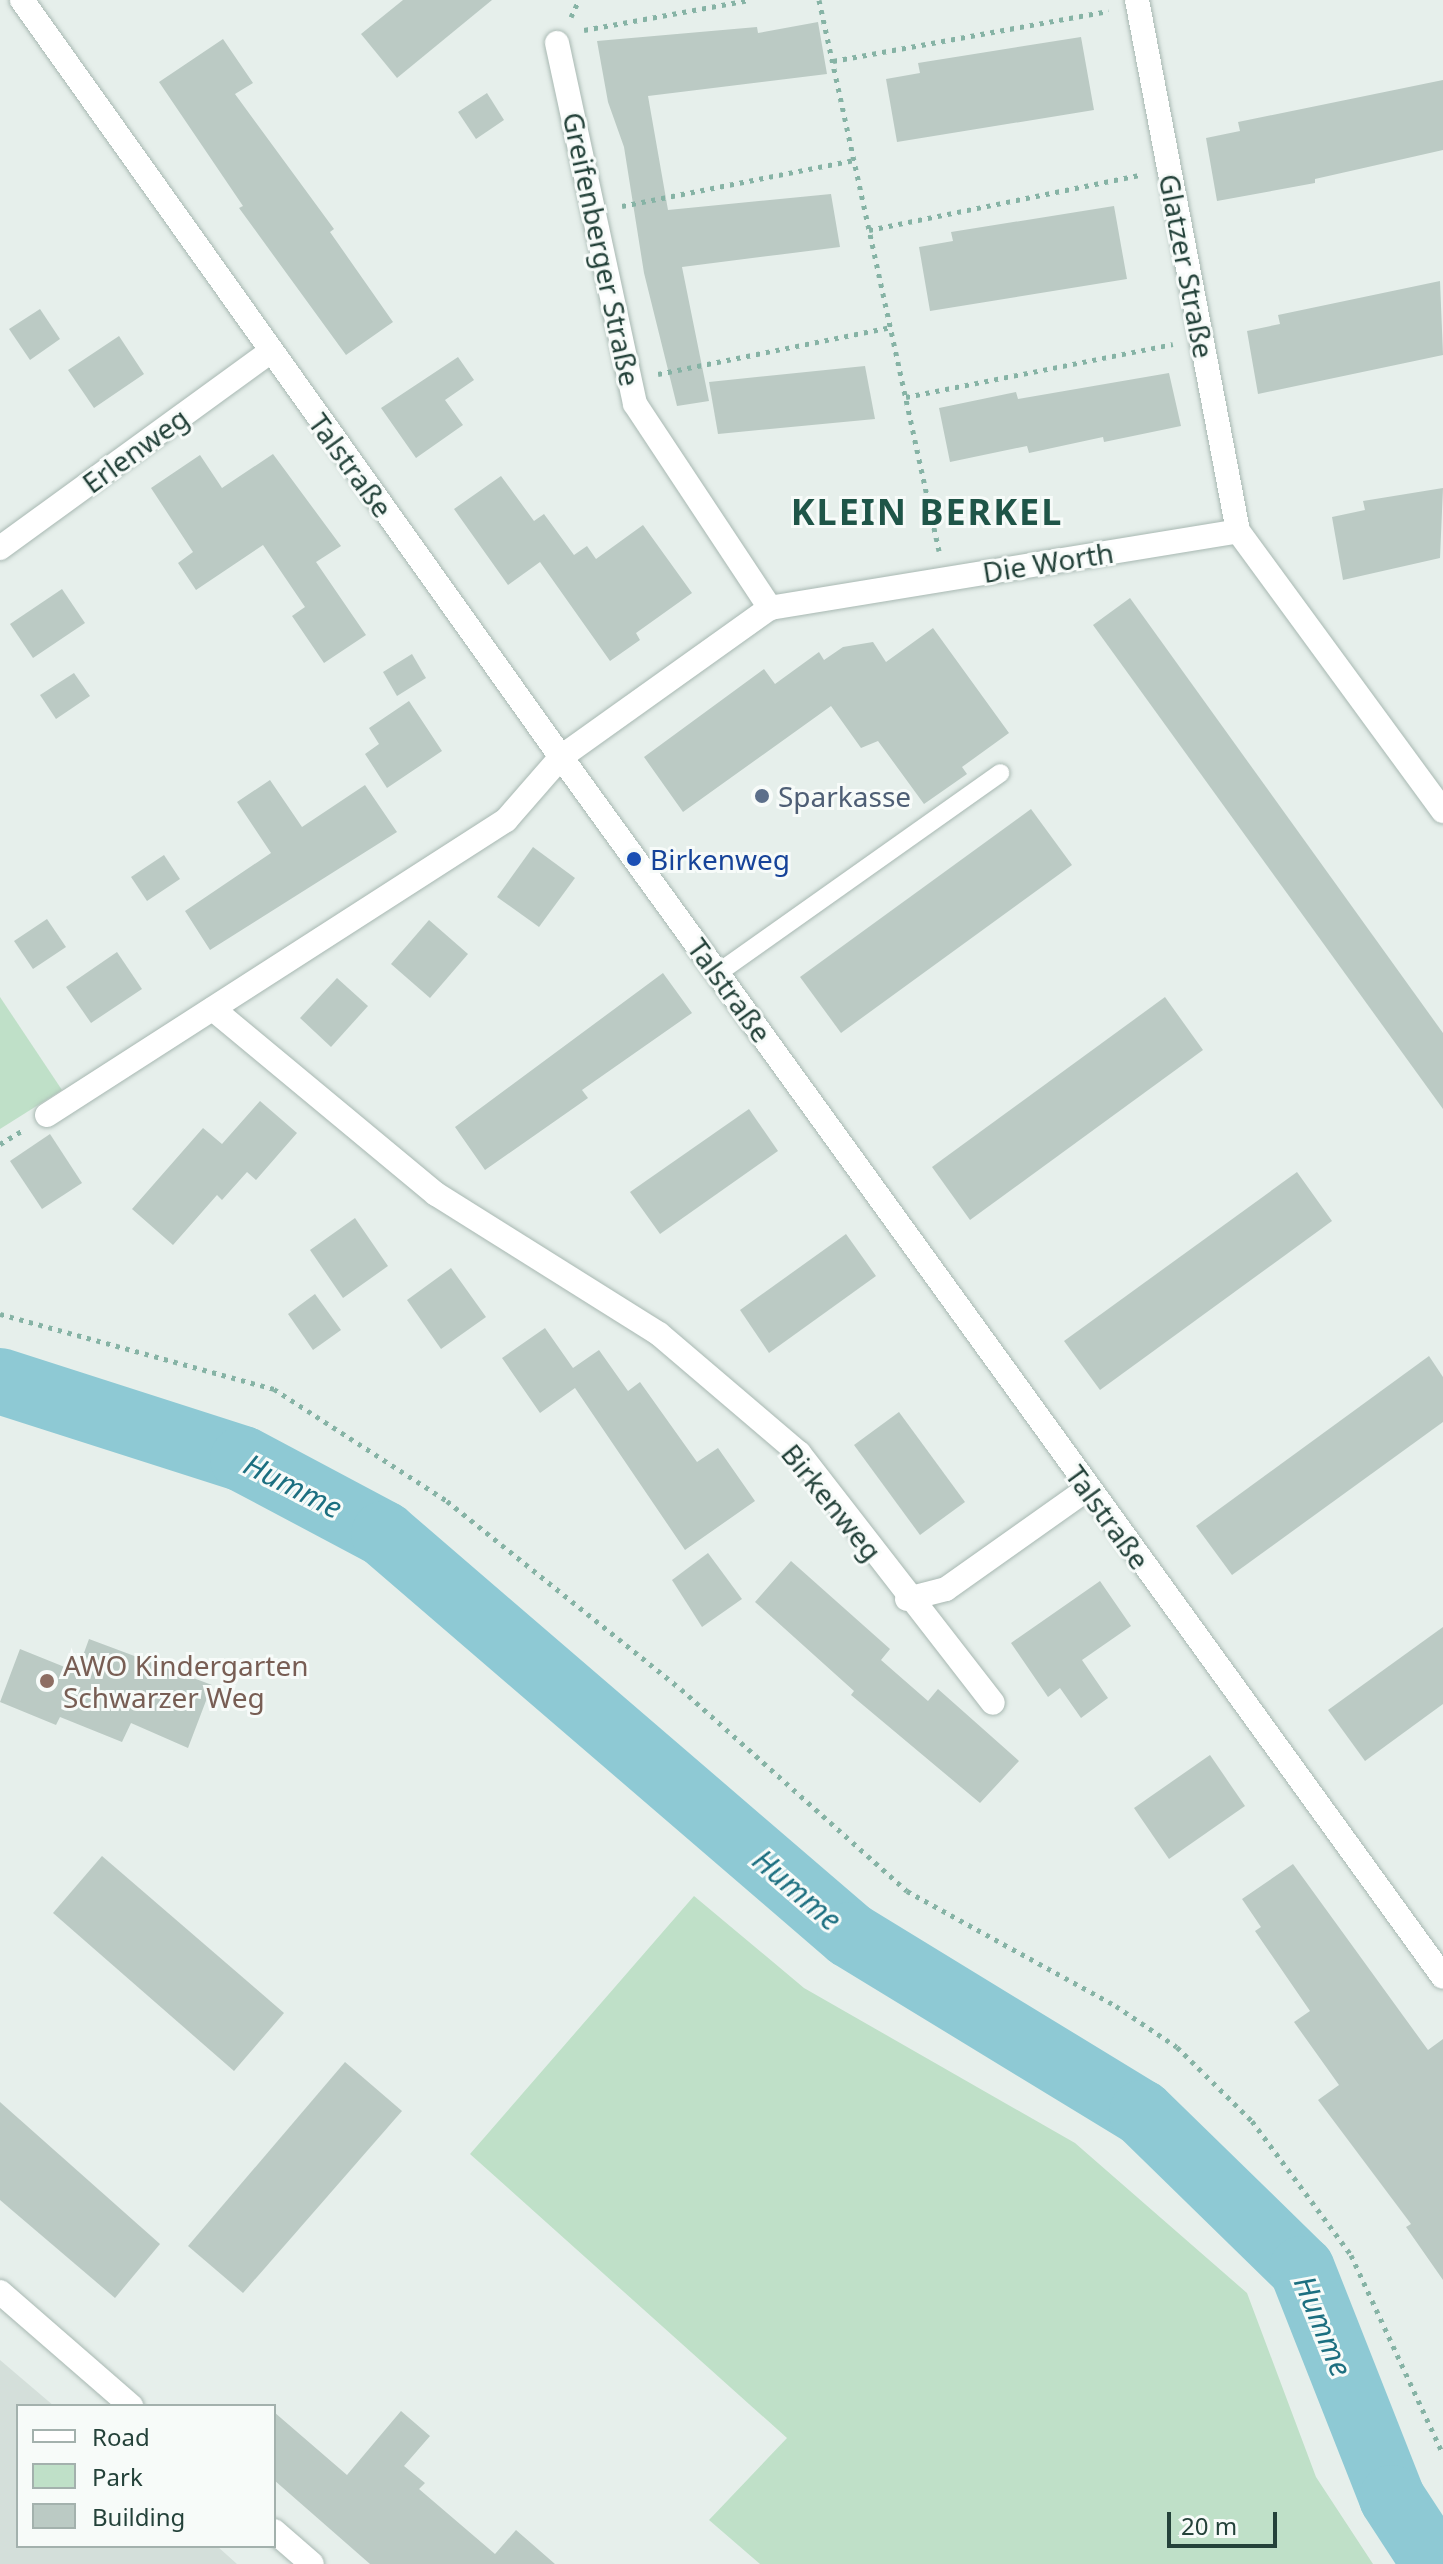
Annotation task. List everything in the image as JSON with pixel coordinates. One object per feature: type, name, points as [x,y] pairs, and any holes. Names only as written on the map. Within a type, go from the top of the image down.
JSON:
[{"type":"street","name":"Talstraße","points":[[22,0],[270,352],[1087,1489],[1443,1977]]},
{"type":"street","name":"Glatzer Straße","points":[[1137,3],[1238,531]]},
{"type":"street","name":"Greifenberger Straße","points":[[557,43],[635,404],[770,608]]},
{"type":"street","name":"Erlenweg","points":[[0,548],[270,352]]},
{"type":"street","name":"Die Worth","points":[[561,757],[770,608],[1238,531]]},
{"type":"street","points":[[1238,531],[1443,811]]},
{"type":"street","points":[[47,1115],[506,820],[561,757]]},
{"type":"street","name":"Birkenweg","points":[[213,1009],[436,1194],[659,1334],[799,1453],[907,1599],[993,1703]]},
{"type":"street","points":[[907,1599],[946,1589],[1087,1489]]},
{"type":"street","points":[[0,2292],[129,2404]]},
{"type":"street","points":[[276,2533],[312,2564]]},
{"type":"lane","points":[[718,973],[1000,773]]},
{"type":"path","points":[[557,43],[580,31],[749,0]]},
{"type":"path","points":[[819,0],[945,579]]},
{"type":"path","points":[[833,61],[1137,3]]},
{"type":"path","points":[[594,212],[854,160]]},
{"type":"path","points":[[869,230],[1169,169]]},
{"type":"path","points":[[629,379],[891,327]]},
{"type":"path","points":[[906,397],[1201,338]]},
{"type":"path","points":[[0,1314],[274,1389],[447,1501],[681,1689],[907,1891],[1116,2006],[1177,2047],[1252,2121],[1351,2255],[1443,2454]]},
{"type":"shaded area","points":[[0,2360],[52,2404],[16,2404],[16,2548],[219,2548],[237,2564],[0,2564]]},
{"type":"green space","points":[[0,997],[62,1090],[0,1129]]},
{"type":"green space","points":[[694,1896],[804,1988],[1075,2143],[1247,2293],[1316,2477],[1373,2564],[760,2564],[709,2520],[787,2438],[470,2154]]},
{"type":"building","points":[[403,0],[492,0],[397,78],[361,34]]},
{"type":"building","points":[[818,22],[827,74],[648,96],[668,210],[831,194],[840,247],[682,267],[709,401],[677,406],[644,273],[624,147],[608,102],[597,41],[757,27],[758,33]]},
{"type":"building","points":[[1081,37],[1094,110],[897,142],[886,79],[920,73],[918,63]]},
{"type":"building","points":[[223,39],[253,83],[235,94],[334,229],[330,232],[393,322],[346,355],[239,208],[243,206],[159,82]]},
{"type":"building","points":[[1443,80],[1443,150],[1315,179],[1315,183],[1217,201],[1206,138],[1240,131],[1238,122]]},
{"type":"building","points":[[487,93],[504,120],[476,139],[458,112]]},
{"type":"building","points":[[1114,206],[1127,279],[930,311],[919,247],[953,241],[951,232]]},
{"type":"building","points":[[1440,281],[1443,355],[1258,394],[1247,331],[1280,324],[1278,315]]},
{"type":"building","points":[[40,309],[60,339],[30,360],[9,329]]},
{"type":"building","points":[[119,336],[144,374],[94,408],[68,370]]},
{"type":"building","points":[[458,357],[474,380],[445,400],[463,425],[416,458],[381,408]]},
{"type":"building","points":[[865,366],[875,419],[718,434],[709,382]]},
{"type":"building","points":[[1169,373],[1181,426],[1104,442],[1103,437],[1029,453],[1027,446],[950,462],[939,408],[1016,392],[1018,399]]},
{"type":"building","points":[[273,454],[341,546],[316,562],[366,635],[324,663],[292,616],[305,607],[263,545],[196,590],[178,563],[193,552],[151,488],[200,455],[222,488]]},
{"type":"building","points":[[501,476],[534,521],[544,514],[574,555],[587,546],[596,559],[643,525],[692,593],[636,633],[640,640],[610,661],[540,562],[508,585],[454,509]]},
{"type":"building","points":[[1443,488],[1440,558],[1343,580],[1332,517],[1365,510],[1363,501]]},
{"type":"building","points":[[62,589],[85,623],[33,658],[10,624]]},
{"type":"building","points":[[1130,598],[1443,1033],[1443,1109],[1093,625]]},
{"type":"building","points":[[933,628],[1009,733],[962,767],[967,774],[924,804],[878,741],[861,748],[831,706],[683,812],[644,757],[764,669],[775,684],[819,652],[824,660],[843,647],[873,642],[886,662]]},
{"type":"building","points":[[412,654],[426,678],[397,696],[383,672]]},
{"type":"building","points":[[74,673],[90,696],[56,719],[40,695]]},
{"type":"building","points":[[409,701],[442,751],[387,788],[365,754],[379,744],[369,728]]},
{"type":"building","points":[[270,780],[302,827],[365,785],[397,832],[210,950],[185,911],[271,853],[237,802]]},
{"type":"building","points":[[1031,809],[1072,865],[841,1033],[800,977]]},
{"type":"building","points":[[533,847],[575,878],[539,927],[497,897]]},
{"type":"building","points":[[164,855],[180,879],[147,901],[131,877]]},
{"type":"building","points":[[47,919],[66,947],[33,969],[14,941]]},
{"type":"building","points":[[429,920],[468,954],[430,998],[391,964]]},
{"type":"building","points":[[117,952],[142,989],[91,1023],[66,987]]},
{"type":"building","points":[[663,973],[692,1013],[582,1090],[588,1098],[485,1170],[455,1127]]},
{"type":"building","points":[[337,978],[368,1006],[331,1047],[300,1018]]},
{"type":"building","points":[[1165,997],[1203,1050],[970,1220],[932,1167]]},
{"type":"building","points":[[260,1101],[297,1133],[256,1180],[247,1172],[222,1200],[217,1195],[173,1245],[132,1209],[203,1128],[222,1144]]},
{"type":"building","points":[[749,1109],[778,1151],[660,1234],[630,1192]]},
{"type":"building","points":[[50,1134],[82,1183],[42,1209],[10,1161]]},
{"type":"building","points":[[1297,1172],[1332,1221],[1100,1390],[1064,1341]]},
{"type":"building","points":[[355,1218],[388,1266],[343,1298],[310,1250]]},
{"type":"building","points":[[846,1234],[876,1276],[769,1353],[740,1310]]},
{"type":"building","points":[[451,1268],[486,1317],[441,1349],[407,1300]]},
{"type":"building","points":[[315,1294],[341,1330],[313,1350],[288,1314]]},
{"type":"building","points":[[545,1328],[573,1368],[599,1350],[628,1391],[640,1382],[697,1462],[718,1448],[755,1501],[685,1550],[575,1388],[540,1413],[502,1358]]},
{"type":"building","points":[[1429,1356],[1443,1377],[1443,1422],[1232,1575],[1196,1526]]},
{"type":"building","points":[[899,1412],[965,1502],[920,1535],[854,1445]]},
{"type":"building","points":[[708,1553],[742,1599],[702,1627],[672,1580]]},
{"type":"building","points":[[791,1561],[890,1649],[881,1660],[928,1701],[938,1689],[1019,1761],[980,1803],[851,1695],[854,1691],[755,1602]]},
{"type":"building","points":[[1100,1581],[1131,1626],[1082,1660],[1108,1698],[1081,1718],[1060,1688],[1048,1697],[1011,1643]]},
{"type":"building","points":[[1443,1627],[1443,1704],[1365,1761],[1328,1710]]},
{"type":"building","points":[[89,1639],[212,1685],[188,1748],[131,1723],[122,1742],[60,1717],[56,1725],[0,1702],[20,1649],[77,1672]]},
{"type":"building","points":[[1210,1755],[1245,1806],[1169,1859],[1134,1808]]},
{"type":"building","points":[[102,1856],[284,2013],[234,2071],[53,1913]]},
{"type":"building","points":[[1293,1864],[1428,2050],[1443,2039],[1443,2280],[1406,2227],[1411,2224],[1318,2100],[1339,2085],[1294,2022],[1310,2011],[1255,1931],[1261,1927],[1242,1899]]},
{"type":"building","points":[[345,2062],[402,2111],[243,2293],[188,2246]]},
{"type":"building","points":[[0,2102],[160,2244],[115,2298],[0,2200]]},
{"type":"building","points":[[401,2411],[430,2436],[404,2466],[425,2483],[419,2489],[495,2554],[516,2530],[555,2564],[370,2564],[276,2482],[276,2414],[347,2475]]},
{"type":"waterway","name":"Humme","points":[[0,1381],[243,1459],[384,1534],[850,1935],[1142,2113],[1302,2269],[1392,2498],[1435,2564]]},
{"type":"place","name":"Sparkasse","points":[[762,796]]},
{"type":"place","name":"Birkenweg","points":[[634,859]]},
{"type":"place","name":"AWO Kindergarten Schwarzer Weg","points":[[47,1681]]},
{"type":"district","name":"KLEIN BERKEL","points":[[927,512]]}]
